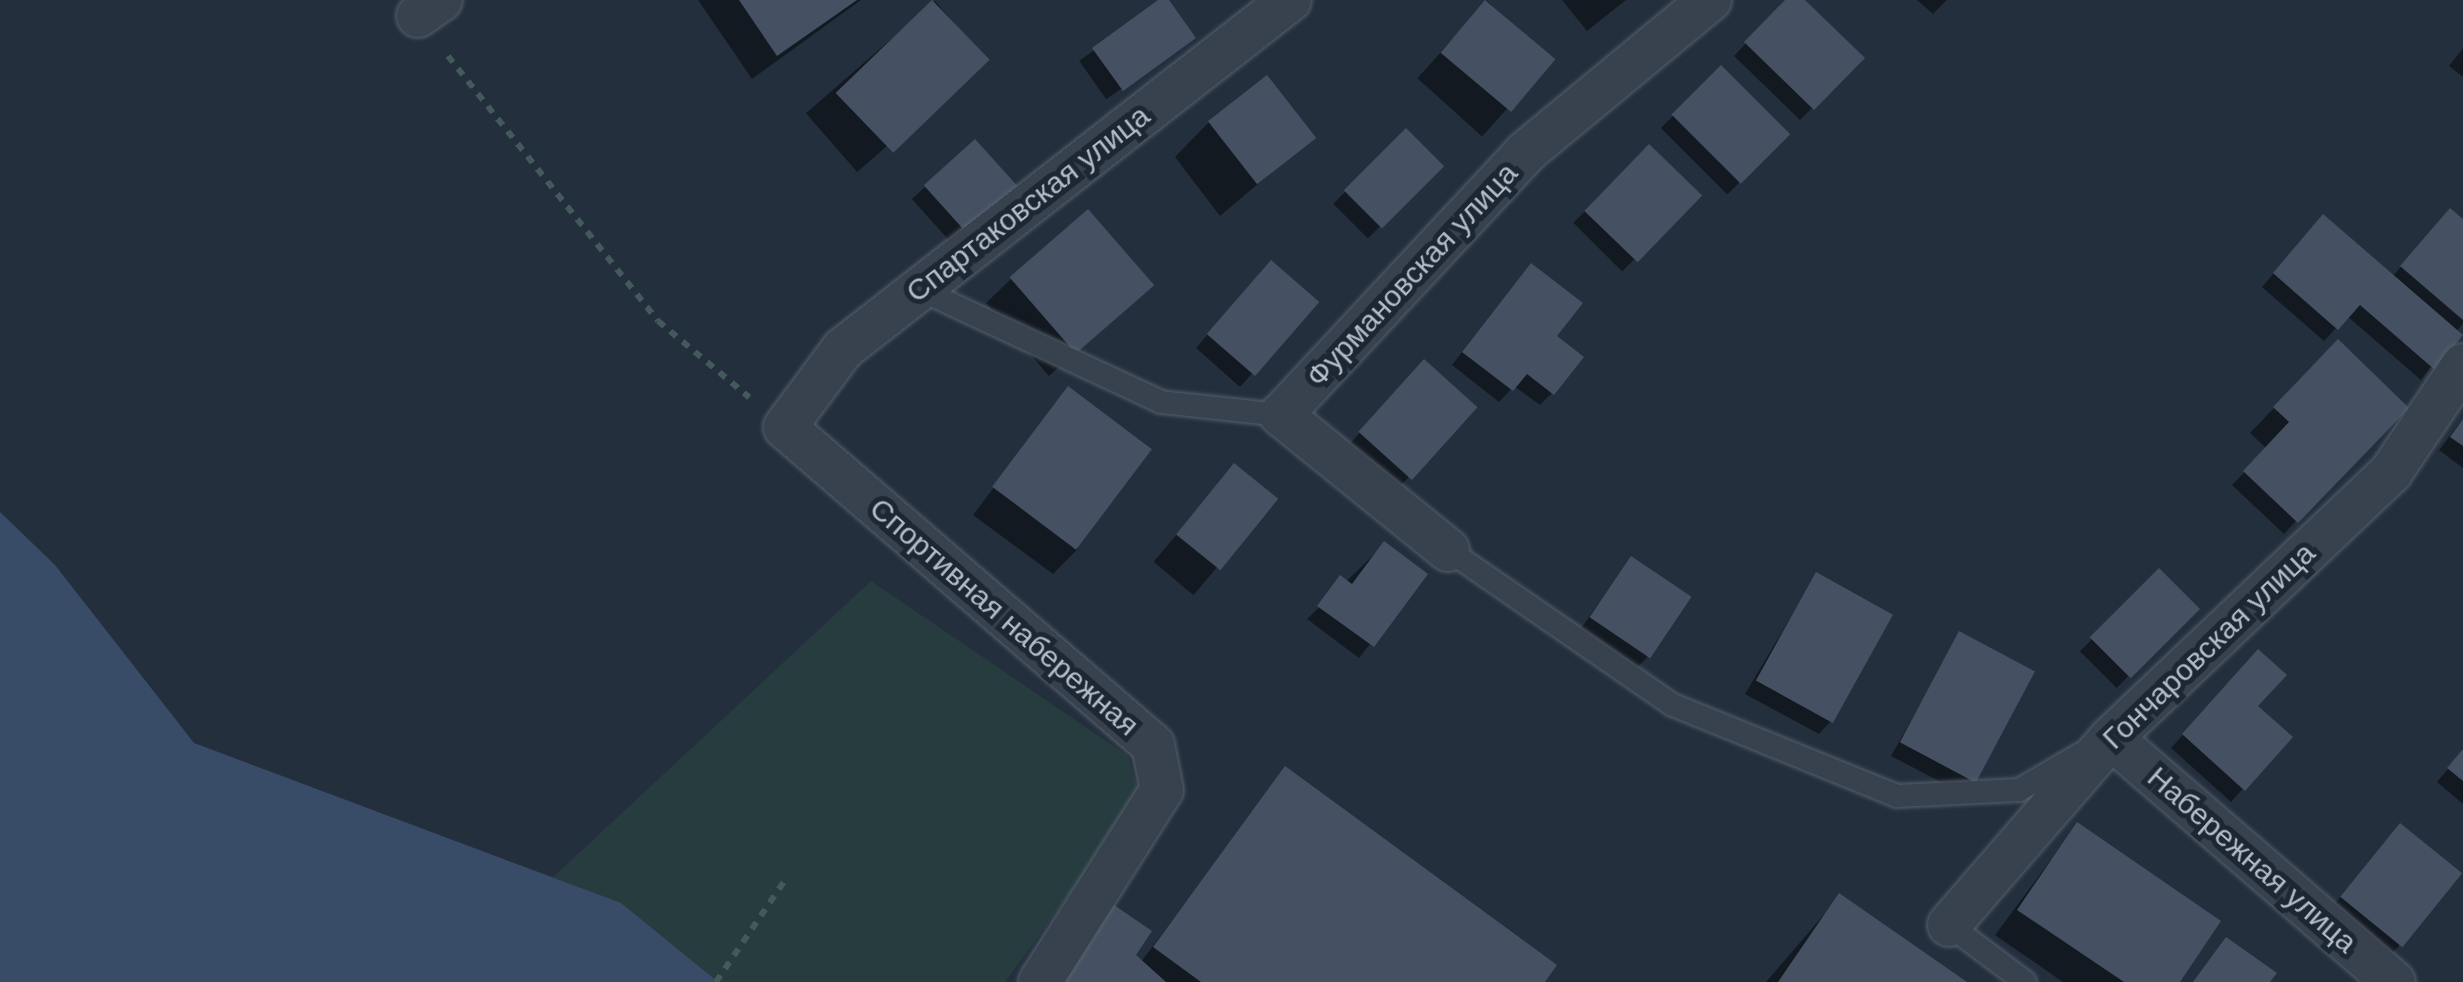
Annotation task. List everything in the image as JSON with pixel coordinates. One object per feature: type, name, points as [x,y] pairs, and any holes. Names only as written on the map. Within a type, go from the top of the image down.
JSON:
[{"type":"street","name":"Спартаковская улица","points":[[784,427],[843,349],[1290,0]]},
{"type":"street","name":"Фурмановская улица","points":[[1448,550],[1282,416],[1526,152],[1710,0]]},
{"type":"street","name":"Гончаровская улица","points":[[1950,925],[2110,738],[2391,472],[2463,365]]},
{"type":"street","name":"Спортивная набережная","points":[[784,427],[1153,746],[1162,790],[1040,982]]},
{"type":"street","name":"Набережная улица","points":[[2110,738],[2394,982]]},
{"type":"lane","points":[[919,289],[1161,402],[1282,416]]},
{"type":"lane","points":[[1448,550],[1673,705],[1897,796],[2019,790],[2110,738]]},
{"type":"lane","points":[[1950,925],[2024,982]]},
{"type":"path","points":[[430,8],[658,321],[784,427]]},
{"type":"path","points":[[716,982],[785,880]]},
{"type":"green space","points":[[871,581],[1128,756],[1140,798],[1005,982],[301,982],[506,921]]},
{"type":"water","points":[[0,512],[55,565],[194,743],[621,903],[718,982],[0,982]]},
{"type":"building","points":[[739,0],[857,0],[777,56]]},
{"type":"building","points":[[932,0],[990,60],[893,153],[836,93]]},
{"type":"building","points":[[1158,0],[1169,0],[1196,38],[1123,91],[1092,48]]},
{"type":"building","points":[[1485,0],[1555,59],[1511,112],[1441,53]]},
{"type":"building","points":[[1785,0],[1805,0],[1865,58],[1814,110],[1744,42]]},
{"type":"building","points":[[1721,65],[1790,134],[1741,184],[1672,114]]},
{"type":"building","points":[[1267,75],[1316,138],[1257,184],[1208,121]]},
{"type":"building","points":[[1406,128],[1444,166],[1382,228],[1344,190]]},
{"type":"building","points":[[975,139],[1018,187],[967,233],[924,185]]},
{"type":"building","points":[[1649,144],[1702,195],[1638,262],[1584,211]]},
{"type":"building","points":[[2450,208],[2463,219],[2463,320],[2400,266]]},
{"type":"building","points":[[1088,209],[1154,285],[1076,353],[1010,277]]},
{"type":"building","points":[[2323,214],[2463,335],[2435,370],[2360,305],[2338,330],[2273,273]]},
{"type":"building","points":[[1271,260],[1319,302],[1255,376],[1207,334]]},
{"type":"building","points":[[1531,263],[1583,303],[1557,336],[1584,357],[1554,395],[1527,374],[1513,391],[1462,352]]},
{"type":"building","points":[[2338,339],[2409,408],[2298,523],[2243,471],[2289,422],[2273,407]]},
{"type":"building","points":[[1424,359],[1478,407],[1412,480],[1358,432]]},
{"type":"building","points":[[1068,386],[1152,449],[1076,550],[992,487]]},
{"type":"building","points":[[2463,419],[2463,446],[2450,437]]},
{"type":"building","points":[[1234,463],[1278,499],[1220,570],[1176,534]]},
{"type":"building","points":[[1384,541],[1428,574],[1374,647],[1317,606],[1340,575],[1352,584]]},
{"type":"building","points":[[1631,556],[1692,597],[1650,658],[1590,617]]},
{"type":"building","points":[[2159,568],[2200,609],[2131,678],[2090,637]]},
{"type":"building","points":[[1816,572],[1893,615],[1833,723],[1756,680]]},
{"type":"building","points":[[1959,631],[2035,671],[1976,783],[1900,742]]},
{"type":"building","points":[[2258,649],[2287,675],[2258,706],[2293,737],[2245,791],[2182,734]]},
{"type":"building","points":[[2463,749],[2463,781],[2447,768]]},
{"type":"building","points":[[1285,766],[1557,965],[1545,982],[1201,982],[1153,947]]},
{"type":"building","points":[[2077,822],[2221,921],[2180,982],[2124,982],[2017,910]]},
{"type":"building","points":[[2400,823],[2462,873],[2402,947],[2340,897]]},
{"type":"building","points":[[1839,893],[1967,982],[1778,982]]},
{"type":"building","points":[[1114,905],[1152,931],[1136,955],[1166,982],[1061,982]]},
{"type":"building","points":[[2226,937],[2277,973],[2270,982],[2193,982]]}]
